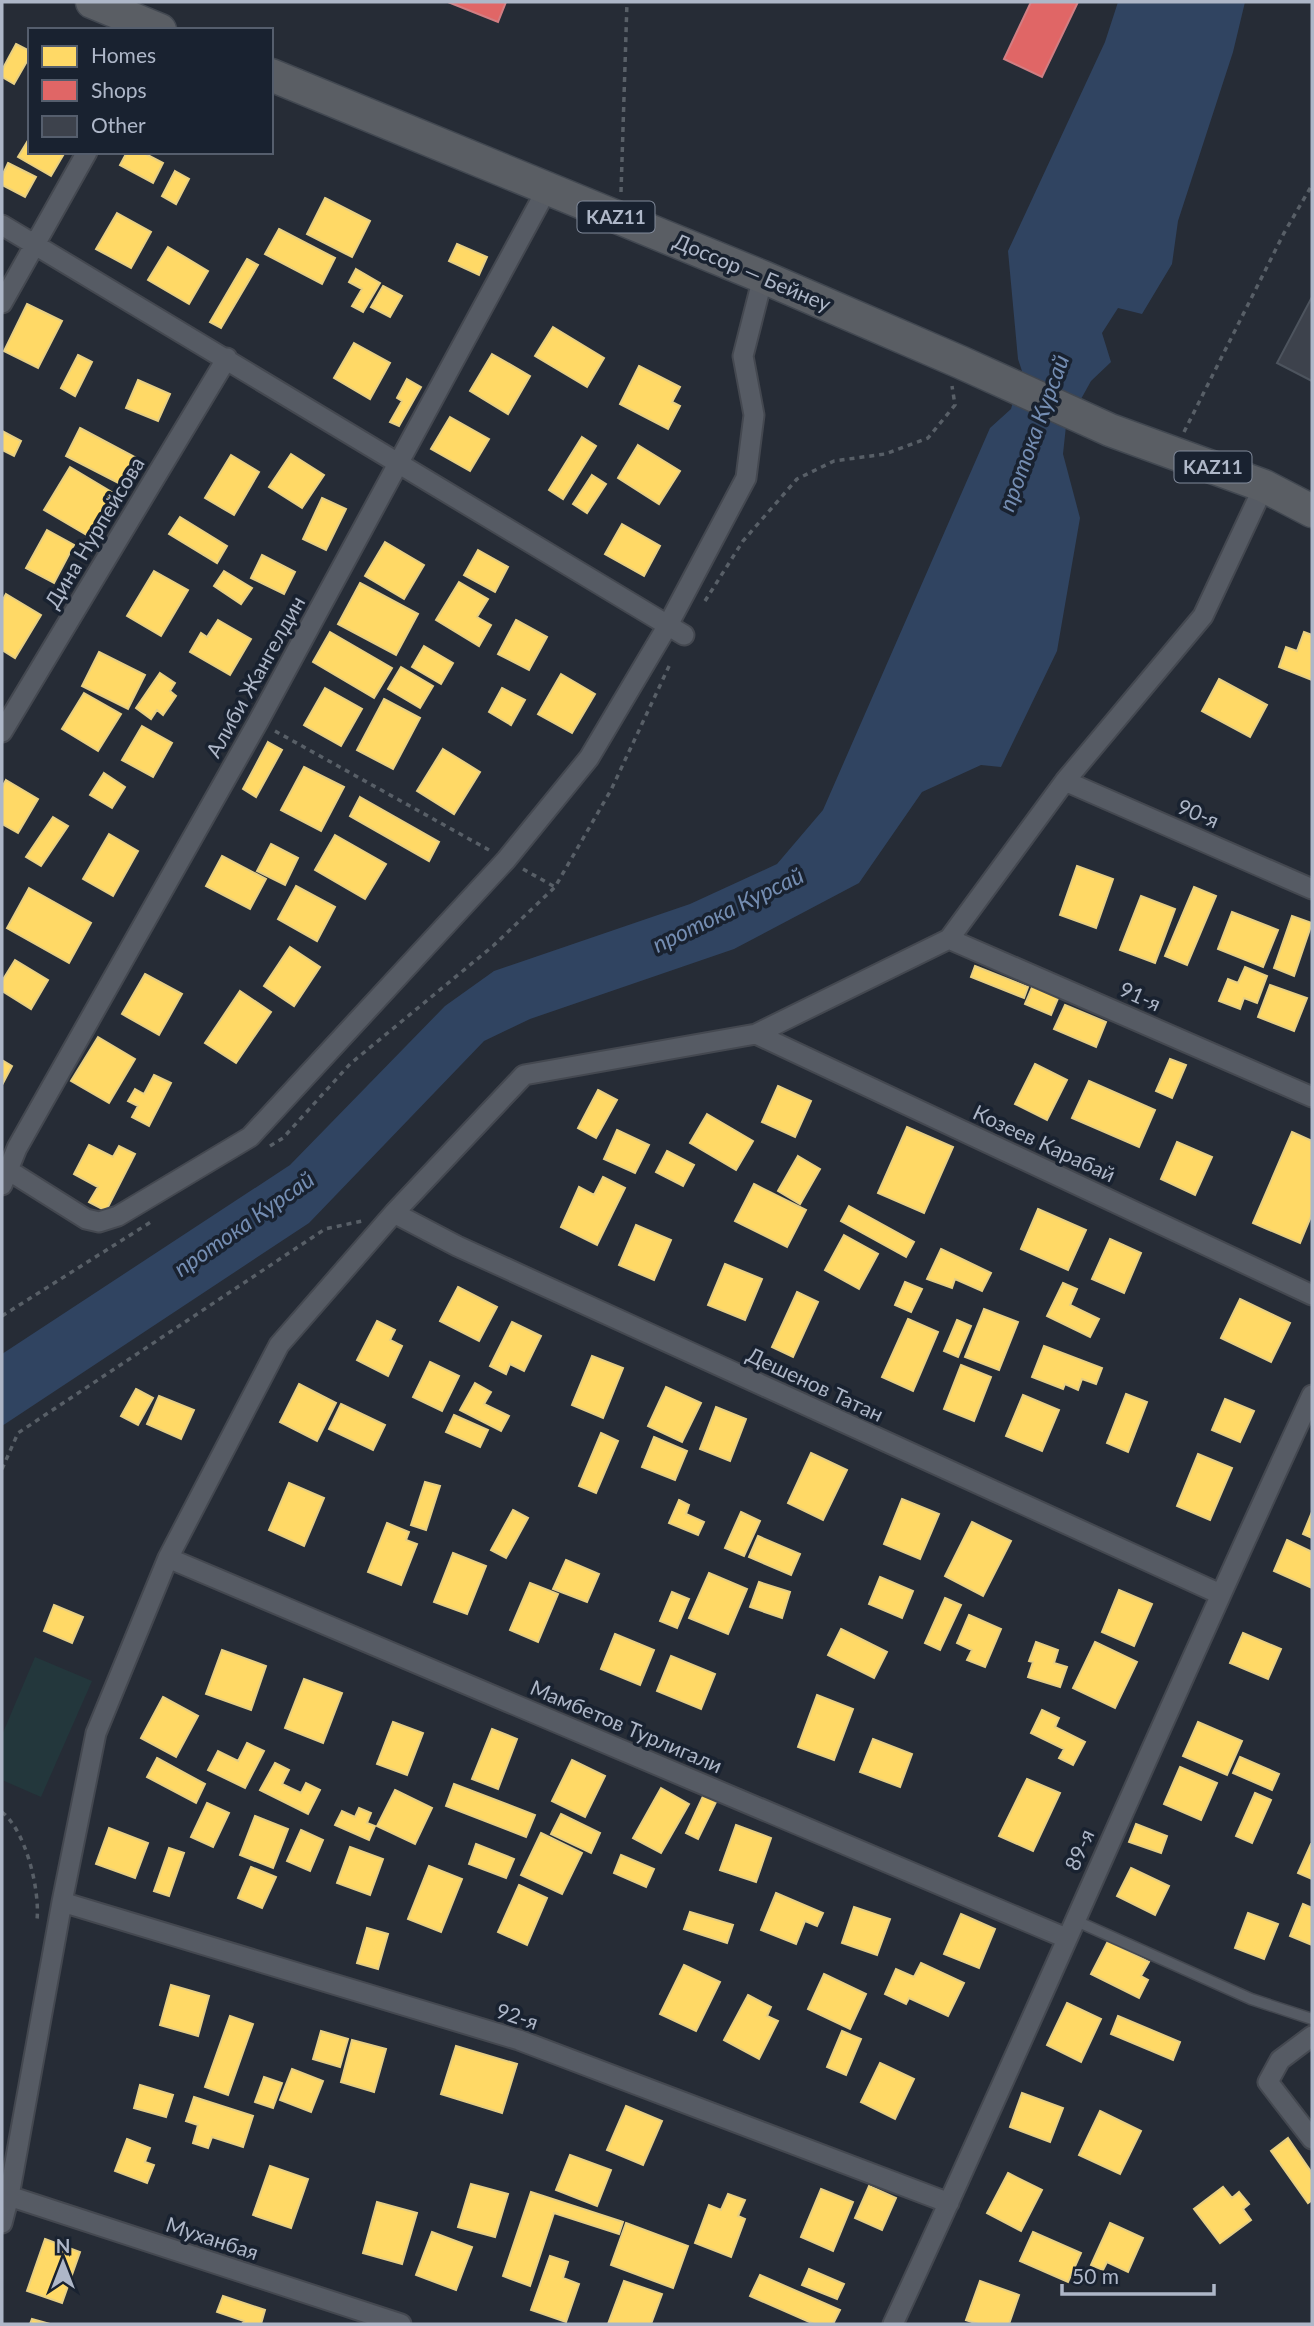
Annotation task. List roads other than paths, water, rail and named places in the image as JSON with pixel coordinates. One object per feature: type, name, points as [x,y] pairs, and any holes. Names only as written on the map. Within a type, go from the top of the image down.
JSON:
[{"type":"highway","points":[[92,2],[156,28]]},
{"type":"highway","name":"Доссор — Бейнеу","points":[[273,76],[763,277],[1110,430],[1264,486]]},
{"type":"highway","name":"KAZ11","points":[[1264,486],[1312,511]]},
{"type":"street","points":[[2,303],[86,154]]},
{"type":"street","name":"Алиби Жангелдин","points":[[5,1177],[10,1143],[258,722],[547,189]]},
{"type":"street","points":[[2,225],[676,630]]},
{"type":"street","points":[[5,1177],[86,1219],[99,1222],[118,1216],[250,1137],[506,860],[589,758],[676,630],[746,478],[754,415],[743,356],[763,277]]},
{"type":"street","name":"Дина Нурпейсова","points":[[2,732],[227,358]]},
{"type":"street","points":[[2,2223],[96,1734],[168,1558],[279,1345],[394,1213],[524,1074],[756,1034],[949,939],[1065,781],[1203,617],[1264,486]]},
{"type":"street","name":"90-я","points":[[1065,781],[1312,889]]},
{"type":"street","name":"91-я","points":[[949,939],[1312,1097]]},
{"type":"street","name":"Козеев Карабай","points":[[756,1034],[1312,1295]]},
{"type":"street","name":"Дешенов Татан","points":[[394,1213],[457,1246],[1220,1594]]},
{"type":"street","name":"89-я","points":[[893,2324],[1312,1395]]},
{"type":"street","name":"Мамбетов Турлигали","points":[[168,1558],[1070,1929]]},
{"type":"street","name":"92-я","points":[[62,1902],[519,2040],[949,2203]]},
{"type":"street","points":[[1312,2036],[1280,2060],[1268,2082],[1312,2139]]},
{"type":"street","name":"Муханбая","points":[[9,2196],[401,2324]]},
{"type":"lane","points":[[1070,1929],[1312,2020]]},
{"type":"water","name":"протока Курсай","points":[[1118,2],[1245,2],[1233,52],[1178,221],[1172,264],[1142,314],[1118,308],[1102,333],[1111,362],[1091,381],[1066,426],[1063,454],[1080,518],[1057,651],[1001,767],[981,765],[922,792],[859,883],[734,949],[530,1019],[484,1041],[309,1223],[2,1426],[2,1354],[290,1165],[445,1006],[494,971],[690,904],[777,864],[823,810],[990,428],[1011,409],[1022,371],[1018,359],[1008,251],[1105,42]]}]
